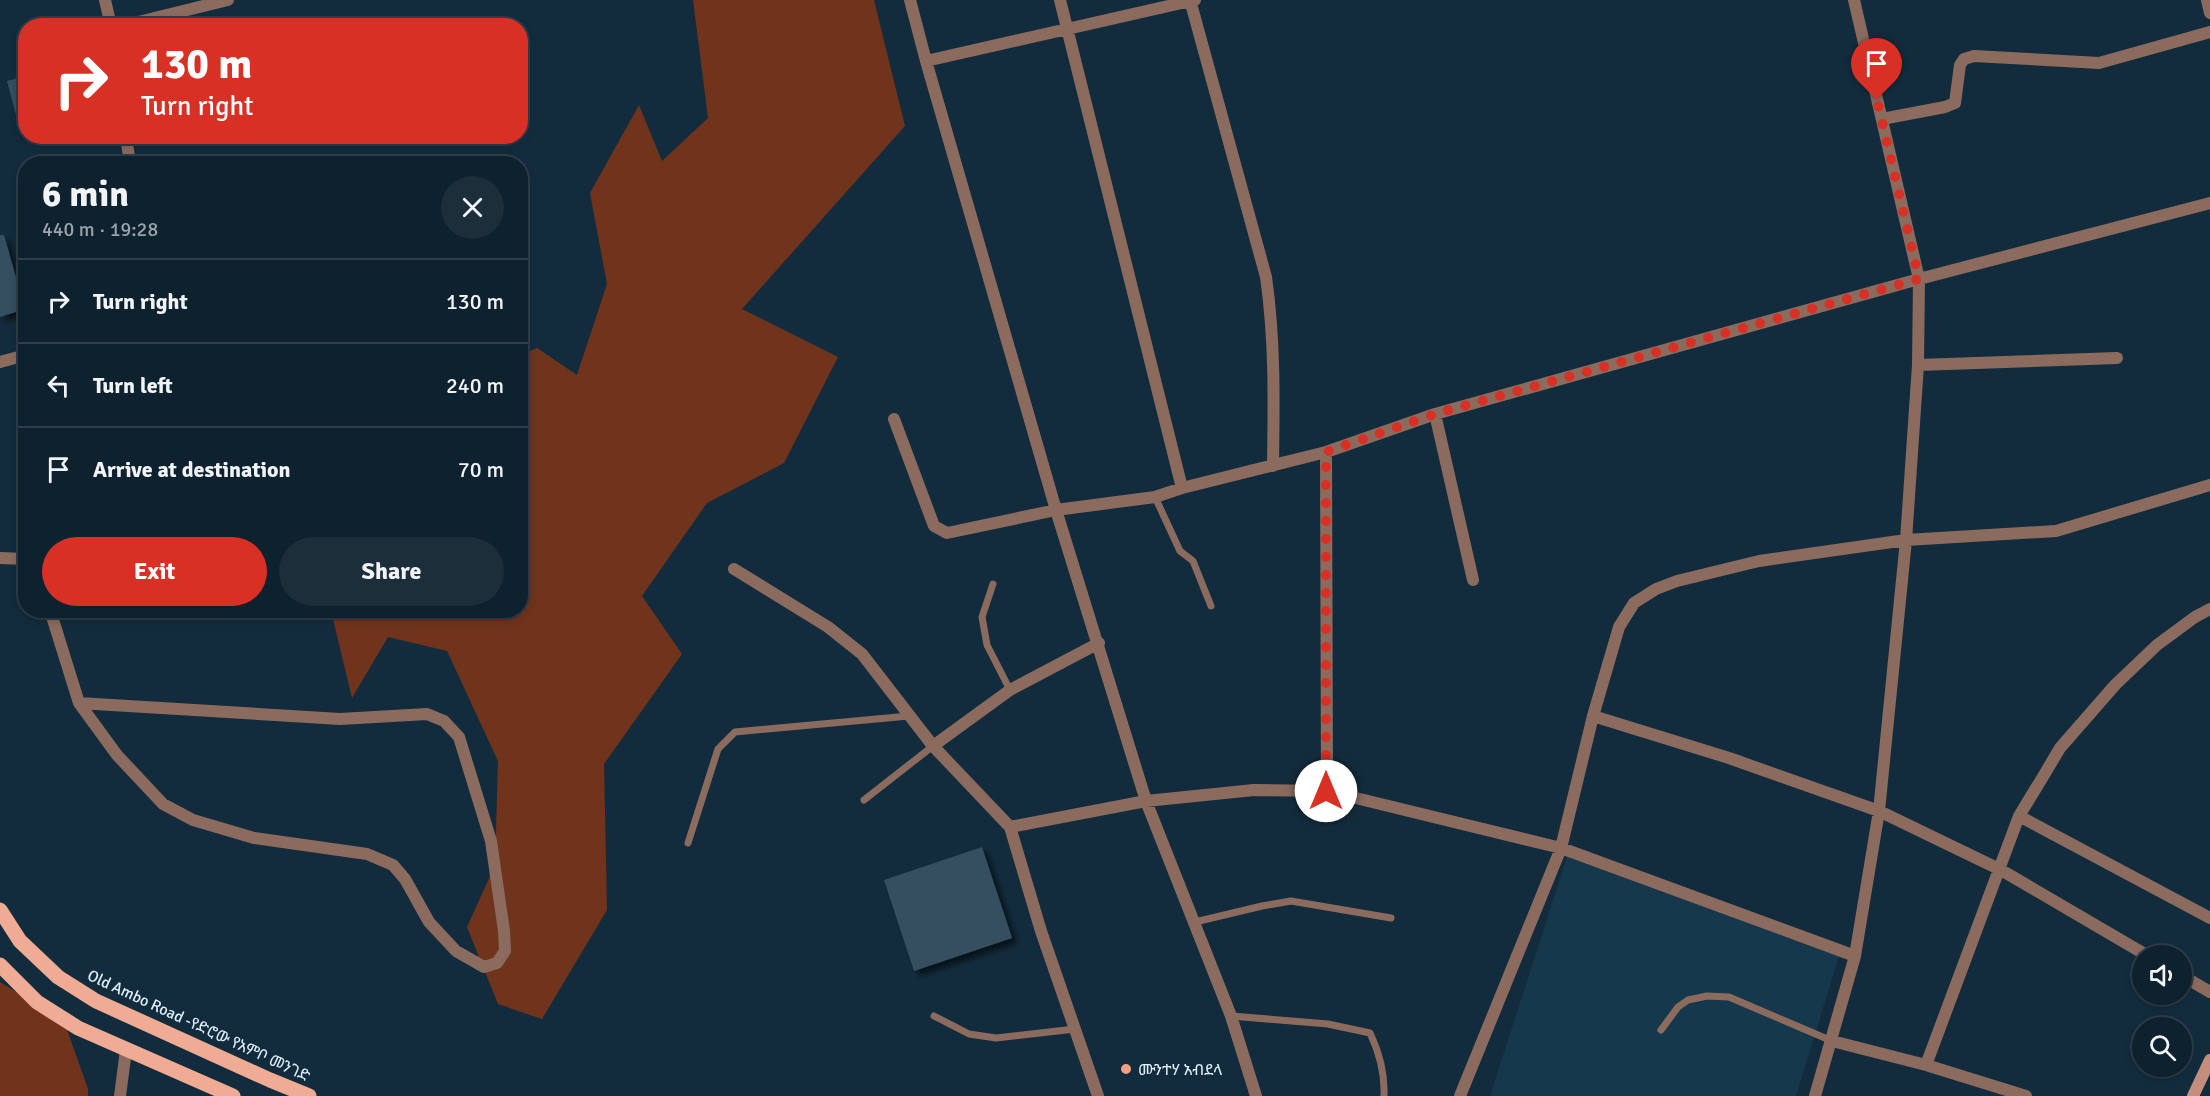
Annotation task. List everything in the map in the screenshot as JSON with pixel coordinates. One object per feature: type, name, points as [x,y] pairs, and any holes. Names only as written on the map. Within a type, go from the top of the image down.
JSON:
[{"type":"main road","name":"Old Ambo Road -የድሮው የአምቦ መንገድ","points":[[0,910],[20,941],[50,970],[96,1001],[309,1096]]},
{"type":"main road","points":[[0,965],[37,1002],[78,1028],[233,1096]]},
{"type":"main road","points":[[2193,1096],[2210,1060]]},
{"type":"street","points":[[105,0],[109,18]]},
{"type":"street","points":[[154,18],[227,0]]},
{"type":"street","points":[[910,0],[1056,510],[1146,801],[1232,1016],[1256,1096]]},
{"type":"street","points":[[1060,0],[1182,488]]},
{"type":"street","points":[[926,61],[1192,0],[1266,277],[1272,322],[1274,367],[1273,466]]},
{"type":"street","points":[[1815,1096],[1855,956],[1879,811],[1906,540],[1918,365],[1919,279],[1854,0]]},
{"type":"street","points":[[2207,0],[2210,13]]},
{"type":"street","points":[[1882,120],[1945,107],[1954,103],[1960,65],[1964,59],[1974,56],[2099,63],[2210,32]]},
{"type":"street","points":[[894,418],[934,526],[947,533],[956,532],[1056,510],[1155,497],[1182,488],[1326,452],[1435,414],[1919,279],[2210,203]]},
{"type":"street","points":[[1918,365],[2117,357]]},
{"type":"street","points":[[0,362],[18,358]]},
{"type":"street","points":[[1435,414],[1473,580]]},
{"type":"street","points":[[1326,452],[1326,791]]},
{"type":"street","points":[[1460,1096],[1561,848],[1593,716],[1619,627],[1634,603],[1656,589],[1677,581],[1759,561],[1906,540],[2056,531],[2208,488]]},
{"type":"street","points":[[0,558],[18,559]]},
{"type":"street","points":[[734,569],[828,627],[862,654],[933,746],[1010,827],[1041,931],[1098,1096]]},
{"type":"street","points":[[1926,1065],[2001,870],[2019,816],[2060,748],[2115,685],[2157,645],[2195,617],[2210,609]]},
{"type":"street","points":[[52,618],[79,703],[117,754],[164,804],[193,820],[254,838],[367,854],[393,865],[405,879],[429,922],[456,951],[484,967],[497,963],[505,951],[491,841],[459,737],[444,721],[427,714],[340,719],[79,703]]},
{"type":"street","points":[[933,746],[1010,690],[1099,643]]},
{"type":"street","points":[[1593,716],[1729,758],[1879,811],[2001,870],[2132,947]]},
{"type":"street","points":[[1010,827],[1146,801],[1254,790],[1326,791],[1561,848],[1855,956]]},
{"type":"street","points":[[2019,816],[2210,918]]},
{"type":"street","points":[[2192,981],[2210,992]]},
{"type":"street","points":[[1832,1041],[1926,1065],[2026,1096]]},
{"type":"street","points":[[120,1096],[126,1050]]},
{"type":"lane","points":[[1155,497],[1180,551],[1193,561],[1211,606]]},
{"type":"lane","points":[[993,584],[982,617],[983,626],[987,645],[1010,690]]},
{"type":"lane","points":[[688,843],[718,749],[735,732],[909,716]]},
{"type":"lane","points":[[864,800],[933,746]]},
{"type":"lane","points":[[1195,922],[1291,901],[1391,918]]},
{"type":"lane","points":[[1661,1030],[1678,1007],[1688,1000],[1707,996],[1729,997],[1832,1041]]},
{"type":"lane","points":[[934,1016],[969,1034],[996,1038],[1075,1029]]},
{"type":"lane","points":[[1232,1016],[1328,1024],[1370,1033],[1378,1050],[1385,1076],[1384,1096]]},
{"type":"shaded area","points":[[693,0],[874,0],[905,126],[742,309],[838,357],[784,463],[707,503],[642,596],[682,654],[604,764],[607,910],[542,1019],[498,1004],[467,927],[495,865],[498,761],[447,651],[388,637],[352,698],[333,618],[528,618],[528,352],[537,348],[577,375],[607,284],[590,193],[639,105],[662,161],[708,118]]},
{"type":"shaded area","points":[[1567,857],[1839,956],[1796,1096],[1490,1096]]},
{"type":"shaded area","points":[[0,982],[64,1021],[88,1089],[88,1096],[0,1096]]},
{"type":"building","points":[[18,78],[18,123],[7,81]]},
{"type":"building","points":[[0,235],[4,235],[18,284],[18,311],[0,317]]},
{"type":"building","points":[[982,847],[1012,938],[914,971],[884,880]]},
{"type":"place","name":"ሙንተሃ አብደላ","points":[[1126,1069]]},
{"type":"route","points":[[1326,791],[1326,452],[1435,414],[1919,279],[1877,100]]}]
